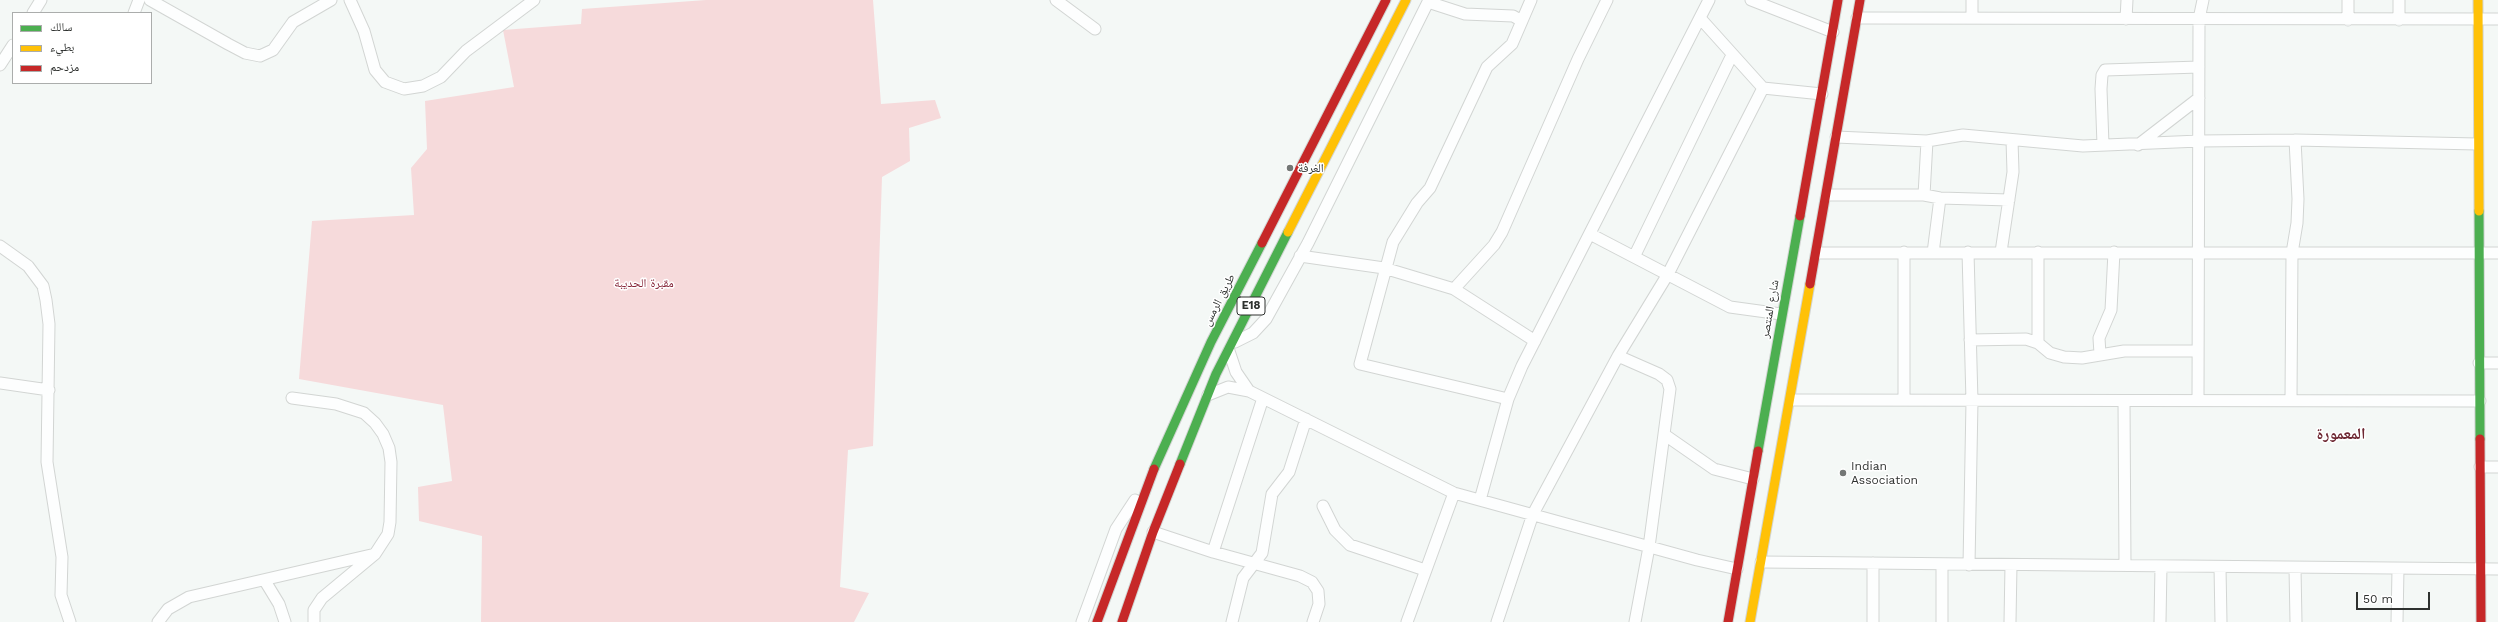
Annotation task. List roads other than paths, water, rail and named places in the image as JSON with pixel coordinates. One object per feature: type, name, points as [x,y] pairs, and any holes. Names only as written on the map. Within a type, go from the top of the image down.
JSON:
[{"type":"main road","name":"طريق الرمس","points":[[1097,622],[1144,492],[1211,342],[1386,0]]},
{"type":"main road","name":"E18","points":[[1122,622],[1153,532],[1208,395],[1230,347],[1406,0]]},
{"type":"main road","name":"شارع المنتصر","points":[[1728,622],[1781,314],[1838,0]]},
{"type":"main road","points":[[1750,622],[1817,253],[1860,0]]},
{"type":"main road","points":[[2478,0],[2477,144],[2481,622]]},
{"type":"street","points":[[34,12],[41,0]]},
{"type":"street","points":[[134,12],[139,0]]},
{"type":"street","points":[[150,0],[245,53],[260,56],[273,50],[293,22],[331,0]]},
{"type":"street","points":[[350,0],[364,31],[375,70],[385,82],[404,89],[423,86],[440,77],[466,51],[534,0]]},
{"type":"street","points":[[1056,0],[1095,29]]},
{"type":"street","points":[[1508,399],[1360,364],[1384,268],[1393,242],[1417,203],[1430,188],[1487,67],[1512,44],[1531,0]]},
{"type":"street","points":[[1454,289],[1494,245],[1502,232],[1578,59],[1607,0]]},
{"type":"street","points":[[1480,500],[1508,399],[1535,341],[1709,0]]},
{"type":"street","points":[[1751,0],[1833,32]]},
{"type":"street","points":[[1972,0],[1972,18]]},
{"type":"street","points":[[2126,19],[2127,0]]},
{"type":"street","points":[[2198,400],[2199,19],[2203,0]]},
{"type":"street","points":[[2348,0],[2348,20]]},
{"type":"street","points":[[2399,0],[2399,20]]},
{"type":"street","points":[[1249,391],[1236,372],[1230,347],[1262,325],[1300,256],[1428,1],[1465,14],[1513,16],[1522,20]]},
{"type":"street","points":[[1700,18],[1763,88],[1822,94]]},
{"type":"street","points":[[1857,18],[2348,20],[2498,19]]},
{"type":"street","points":[[0,66],[12,47]]},
{"type":"street","points":[[1634,257],[1732,55]]},
{"type":"street","points":[[2103,145],[2101,89],[2102,76],[2105,70],[2199,67]]},
{"type":"street","points":[[1497,622],[1533,514],[1618,356],[1668,274],[1763,88]]},
{"type":"street","points":[[2138,145],[2199,98]]},
{"type":"street","points":[[1836,137],[1927,141],[1963,135],[1992,136],[2012,140],[2083,146],[2138,145],[2199,141],[2295,140],[2477,144]]},
{"type":"street","points":[[2001,252],[2013,172],[2012,140]]},
{"type":"street","points":[[2291,399],[2292,253],[2297,223],[2295,140]]},
{"type":"street","points":[[1924,195],[1927,141]]},
{"type":"street","points":[[1827,195],[1924,195],[1940,198],[2009,200]]},
{"type":"street","points":[[1933,253],[1940,198]]},
{"type":"street","points":[[1590,234],[1730,307],[1781,314]]},
{"type":"street","points":[[0,246],[28,266],[43,286],[49,324],[47,462],[62,557],[61,595],[70,622]]},
{"type":"street","points":[[1904,252],[1904,399]]},
{"type":"street","points":[[1968,252],[1972,401],[1968,565]]},
{"type":"street","points":[[2038,252],[2038,342]]},
{"type":"street","points":[[2100,354],[2099,338],[2110,310],[2114,252]]},
{"type":"street","points":[[1817,253],[2498,253]]},
{"type":"street","points":[[1300,256],[1384,268],[1454,289],[1535,341]]},
{"type":"street","points":[[1970,340],[2026,339],[2038,342],[2050,353],[2064,357],[2082,358],[2124,351],[2198,351]]},
{"type":"street","points":[[1618,356],[1660,374],[1667,380],[1671,398],[1636,622]]},
{"type":"street","points":[[2479,363],[2498,363]]},
{"type":"street","points":[[0,383],[49,390]]},
{"type":"street","points":[[1208,395],[1228,387],[1249,391],[1454,492],[1648,547],[1737,568]]},
{"type":"street","points":[[292,398],[351,407],[369,418],[383,434],[389,448],[391,462],[390,522],[388,534],[375,554],[322,598],[314,610],[314,622]]},
{"type":"street","points":[[1213,552],[1263,398]]},
{"type":"street","points":[[1791,400],[1904,399],[1972,401],[2124,401],[2291,399],[2480,401]]},
{"type":"street","points":[[2124,401],[2124,565]]},
{"type":"street","points":[[1232,622],[1243,578],[1259,559],[1264,546],[1272,494],[1289,472],[1306,419]]},
{"type":"street","points":[[1665,435],[1714,469],[1753,479]]},
{"type":"street","points":[[2480,467],[2498,467]]},
{"type":"street","points":[[1082,622],[1116,529],[1127,509],[1144,492]]},
{"type":"street","points":[[1407,622],[1454,492]]},
{"type":"street","points":[[1323,506],[1335,530],[1350,545],[1425,570]]},
{"type":"street","points":[[1153,532],[1213,552],[1300,576],[1312,582],[1316,587],[1319,597],[1313,622]]},
{"type":"street","points":[[158,622],[168,609],[189,597],[265,581],[375,554]]},
{"type":"street","points":[[1761,562],[2498,569]]},
{"type":"street","points":[[1873,564],[1873,622]]},
{"type":"street","points":[[1942,564],[1942,622]]},
{"type":"street","points":[[2010,622],[2011,565]]},
{"type":"street","points":[[2160,566],[2160,622]]},
{"type":"street","points":[[2220,567],[2221,622]]},
{"type":"street","points":[[2295,568],[2296,622]]},
{"type":"street","points":[[2397,622],[2398,569]]},
{"type":"street","points":[[265,581],[279,604],[285,622]]},
{"type":"place","name":"الغرفة","points":[[1290,168]]},
{"type":"place","name":"Indian Association","points":[[1843,473]]},
{"type":"district","name":"المعمورة","points":[[2341,434]]},
{"type":"park label","name":"مقبرة الحديبة","points":[[644,283]]}]
